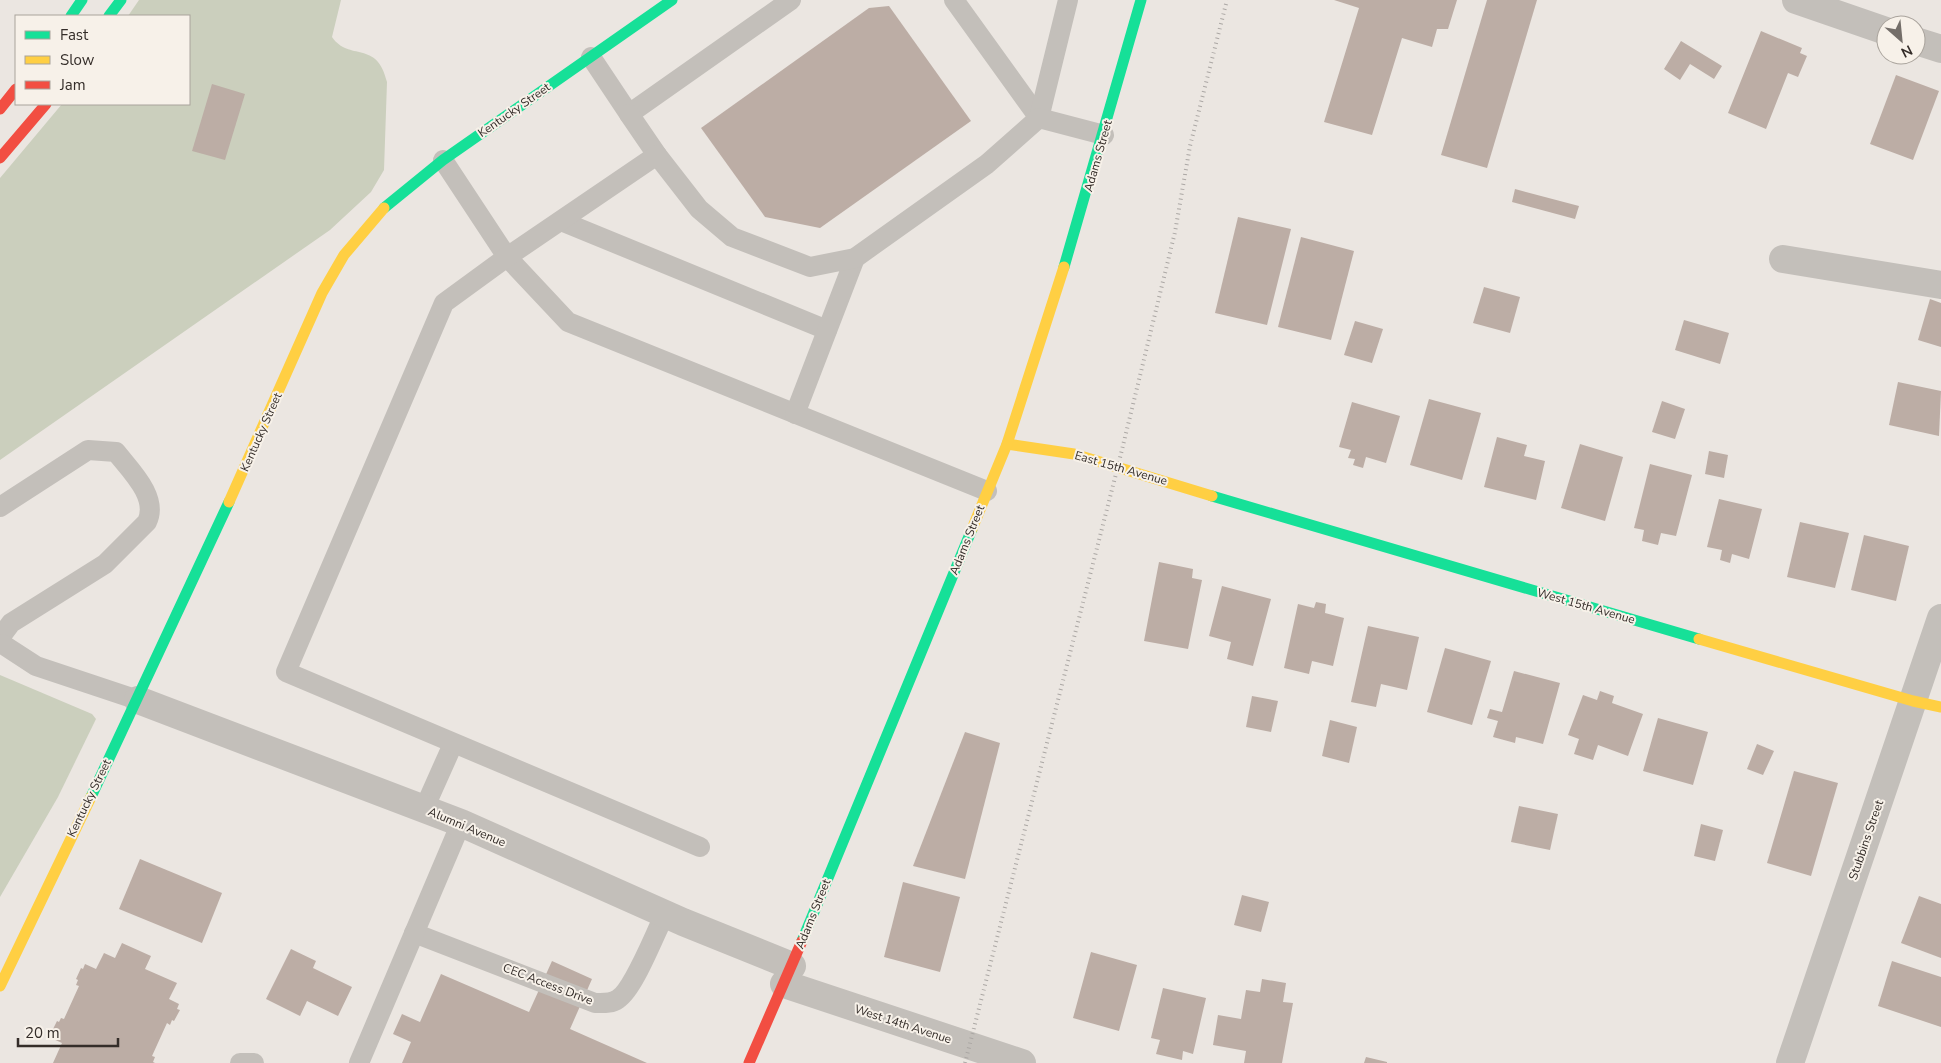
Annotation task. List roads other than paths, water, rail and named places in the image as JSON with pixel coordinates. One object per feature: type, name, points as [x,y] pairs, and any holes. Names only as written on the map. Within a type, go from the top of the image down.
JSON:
[{"type":"main road","points":[[72,15],[82,0]]},
{"type":"main road","points":[[110,15],[121,0]]},
{"type":"main road","name":"Kentucky Street","points":[[0,986],[138,700],[322,294],[344,255],[371,221],[393,200],[443,160],[672,0]]},
{"type":"main road","name":"Adams Street","points":[[749,1063],[788,975],[1007,444],[1079,222],[1141,0]]},
{"type":"main road","points":[[0,108],[15,90]]},
{"type":"main road","points":[[0,158],[45,105]]},
{"type":"main road","name":"East 15th Avenue","points":[[1007,444],[1074,454],[1232,502]]},
{"type":"main road","name":"West 15th Avenue","points":[[1232,502],[1913,701],[1941,707]]},
{"type":"street","points":[[1796,0],[1876,28]]},
{"type":"street","points":[[1926,44],[1941,49]]},
{"type":"street","points":[[1782,259],[1941,284]]},
{"type":"street","name":"Stubbins Street","points":[[1790,1063],[1941,618]]},
{"type":"street","name":"Alumni Avenue","points":[[138,700],[461,823],[664,914],[788,975]]},
{"type":"street","name":"West 14th Avenue","points":[[788,975],[1022,1063]]},
{"type":"lane","points":[[629,114],[791,0]]},
{"type":"lane","points":[[954,0],[1039,118],[1104,135]]},
{"type":"lane","points":[[591,57],[657,156],[699,208],[732,237],[810,267],[855,258],[987,164],[1039,118],[1068,0]]},
{"type":"lane","points":[[657,156],[507,257],[444,303],[286,672],[700,847]]},
{"type":"lane","points":[[443,160],[507,257],[568,322],[988,490]]},
{"type":"lane","points":[[561,221],[827,330]]},
{"type":"lane","points":[[795,414],[855,258]]},
{"type":"lane","points":[[0,507],[88,450],[102,449],[116,452],[135,477],[148,496],[151,513],[147,522],[105,564],[11,624],[2,635],[1,644],[36,666],[138,700]]},
{"type":"lane","points":[[424,809],[453,744]]},
{"type":"lane","points":[[359,1063],[461,823]]},
{"type":"lane","name":"CEC Access Drive","points":[[414,933],[595,1003],[606,1004],[616,1001],[630,986],[664,914]]},
{"type":"lane","points":[[240,1063],[254,1063]]},
{"type":"railway","points":[[965,1063],[1118,466],[1175,232],[1190,146],[1227,0]]}]
